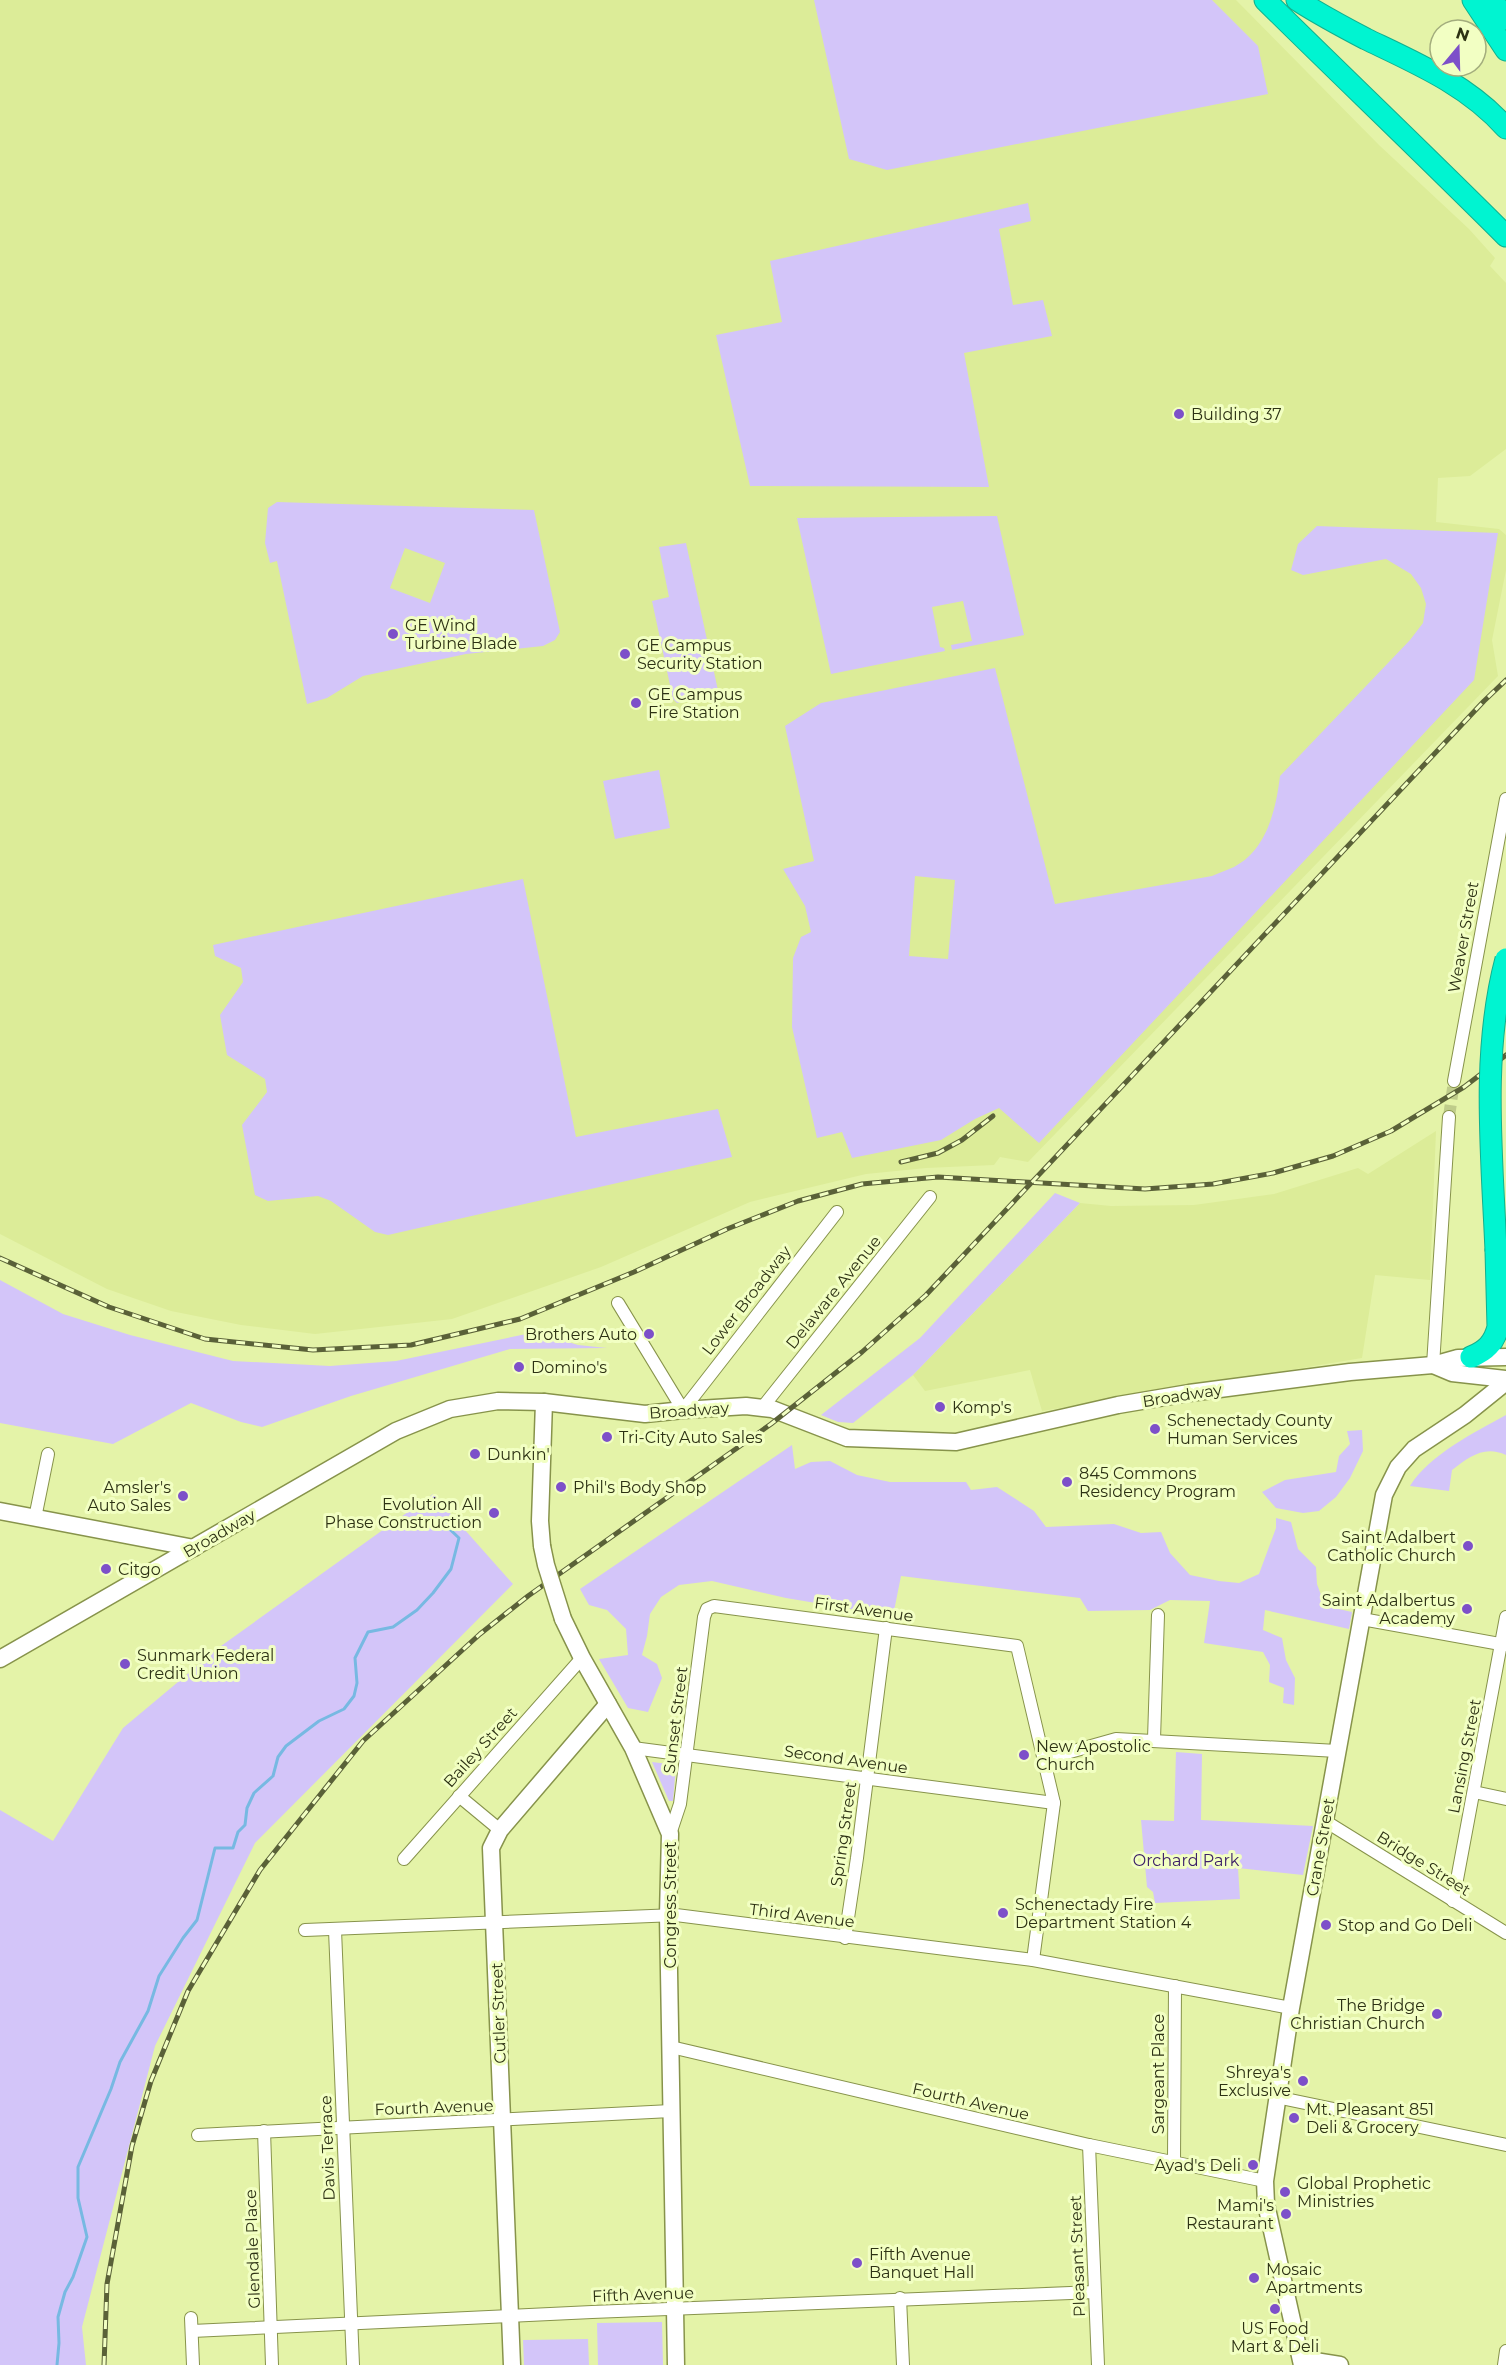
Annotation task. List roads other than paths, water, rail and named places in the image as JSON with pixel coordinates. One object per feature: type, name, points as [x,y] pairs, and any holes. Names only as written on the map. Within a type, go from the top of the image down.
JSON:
[{"type":"highway","points":[[1265,0],[1506,236]]},
{"type":"highway","points":[[1297,0],[1450,81],[1497,117],[1506,128]]},
{"type":"highway","points":[[1473,0],[1506,50]]},
{"type":"highway","points":[[1492,0],[1506,19]]},
{"type":"highway","points":[[1471,1357],[1487,1349],[1498,1327],[1491,1076],[1497,1001],[1506,959]]},
{"type":"highway","points":[[1498,1312],[1506,1343]]},
{"type":"street","name":"Weaver Street","points":[[1454,1081],[1506,799]]},
{"type":"street","points":[[1433,1365],[1449,1117]]},
{"type":"street","name":"Delaware Avenue","points":[[762,1408],[930,1197]]},
{"type":"street","name":"Lower Broadway","points":[[683,1410],[837,1212]]},
{"type":"street","points":[[618,1303],[683,1410]]},
{"type":"street","name":"Broadway","points":[[0,1659],[404,1428],[450,1409],[498,1401],[544,1402],[645,1414],[746,1406],[762,1408],[847,1438],[956,1442],[1118,1405],[1183,1394],[1326,1375],[1433,1365],[1458,1358],[1506,1357]]},
{"type":"street","name":"Broadway","points":[[1433,1365],[1452,1373],[1506,1380]]},
{"type":"street","name":"Crane Street","points":[[1303,2363],[1266,2204],[1265,2181],[1290,2008],[1384,1495],[1398,1467],[1414,1449],[1465,1415],[1506,1380]]},
{"type":"street","name":"Congress Street","points":[[544,1402],[540,1521],[546,1565],[563,1618],[582,1658],[633,1748],[670,1834],[668,1915],[676,2365]]},
{"type":"street","points":[[35,1518],[48,1454]]},
{"type":"street","points":[[0,1511],[194,1548]]},
{"type":"street","name":"First Avenue","points":[[707,1609],[714,1606],[1017,1646],[1045,1759]]},
{"type":"street","name":"Sunset Street","points":[[670,1834],[680,1804],[704,1617],[707,1609]]},
{"type":"street","points":[[1154,1739],[1158,1615]]},
{"type":"street","name":"Lansing Street","points":[[1453,1900],[1504,1645],[1506,1617]]},
{"type":"street","points":[[1362,1619],[1504,1645]]},
{"type":"street","name":"Spring Street","points":[[845,1938],[886,1628]]},
{"type":"street","name":"Bailey Street","points":[[404,1859],[582,1658]]},
{"type":"street","name":"Cutler Street","points":[[512,2365],[491,1848],[500,1830],[608,1704]]},
{"type":"street","points":[[1033,1960],[1054,1803],[1045,1759],[1116,1739],[1154,1739],[1337,1751]]},
{"type":"street","name":"Second Avenue","points":[[633,1748],[1054,1803]]},
{"type":"street","points":[[1474,1792],[1506,1799]]},
{"type":"street","points":[[459,1796],[500,1830]]},
{"type":"street","name":"Bridge Street","points":[[1325,1821],[1506,1933]]},
{"type":"street","name":"Third Avenue","points":[[305,1930],[668,1915],[1033,1960],[1290,2008]]},
{"type":"street","name":"Davis Terrace","points":[[335,1930],[353,2365]]},
{"type":"street","name":"Sargeant Place","points":[[1174,2163],[1175,1986]]},
{"type":"street","name":"Fourth Avenue","points":[[671,2047],[1089,2145],[1265,2181]]},
{"type":"street","points":[[1276,2097],[1506,2145]]},
{"type":"street","name":"Fourth Avenue","points":[[198,2135],[671,2111]]},
{"type":"street","name":"Glendale Place","points":[[264,2132],[272,2365]]},
{"type":"street","name":"Pleasant Street","points":[[1089,2145],[1098,2365]]},
{"type":"street","name":"Fifth Avenue","points":[[192,2331],[900,2298],[1095,2292]]},
{"type":"street","points":[[900,2298],[903,2365]]},
{"type":"street","points":[[191,2318],[193,2365]]},
{"type":"street","points":[[1504,2365],[1506,2351]]},
{"type":"street","points":[[1303,2363],[1340,2365]]},
{"type":"waterway","points":[[57,2365],[58,2317],[65,2292],[73,2277],[87,2237],[78,2198],[78,2167],[120,2062],[148,2011],[159,1976],[197,1920],[215,1848],[233,1848],[238,1832],[245,1825],[247,1808],[254,1793],[273,1776],[278,1757],[286,1746],[319,1721],[344,1709],[354,1696],[357,1683],[355,1658],[368,1632],[393,1627],[417,1610],[451,1569],[459,1538],[438,1518]]},
{"type":"tunnel","points":[[1449,1117],[1454,1081]]},
{"type":"railway","points":[[104,2365],[107,2284],[132,2146],[151,2081],[188,1991],[260,1870],[363,1741],[480,1634],[528,1596],[771,1424],[862,1352],[926,1295],[1506,680]]},
{"type":"railway","points":[[0,1258],[109,1307],[205,1339],[313,1350],[411,1345],[520,1319],[634,1272],[727,1229],[798,1201],[862,1184],[938,1177],[1145,1189],[1213,1184],[1273,1173],[1333,1156],[1391,1131],[1464,1087],[1506,1055]]},
{"type":"railway","points":[[901,1162],[938,1153],[962,1140],[993,1116]]},
{"type":"place","name":"Building 37","points":[[1179,414]]},
{"type":"place","name":"GE Wind Turbine Blade","points":[[393,634]]},
{"type":"place","name":"GE Campus Security Station","points":[[625,654]]},
{"type":"place","name":"GE Campus Fire Station","points":[[636,703]]},
{"type":"place","name":"Brothers Auto","points":[[649,1334]]},
{"type":"place","name":"Domino's","points":[[519,1367]]},
{"type":"place","name":"Komp's","points":[[940,1407]]},
{"type":"place","name":"Schenectady County Human Services","points":[[1155,1429]]},
{"type":"place","name":"Tri-City Auto Sales","points":[[607,1437]]},
{"type":"place","name":"Dunkin'","points":[[475,1454]]},
{"type":"place","name":"845 Commons Residency Program","points":[[1067,1482]]},
{"type":"place","name":"Phil's Body Shop","points":[[561,1487]]},
{"type":"place","name":"Amsler's Auto Sales","points":[[183,1496]]},
{"type":"place","name":"Evolution All Phase Construction","points":[[494,1513]]},
{"type":"place","name":"Saint Adalbert Catholic Church","points":[[1468,1546]]},
{"type":"place","name":"Citgo","points":[[106,1569]]},
{"type":"place","name":"Saint Adalbertus Academy","points":[[1467,1609]]},
{"type":"place","name":"Sunmark Federal Credit Union","points":[[125,1664]]},
{"type":"place","name":"New Apostolic Church","points":[[1024,1755]]},
{"type":"place","name":"Schenectady Fire Department Station 4","points":[[1003,1913]]},
{"type":"place","name":"Stop and Go Deli","points":[[1326,1925]]},
{"type":"place","name":"The Bridge Christian Church","points":[[1437,2014]]},
{"type":"place","name":"Shreya's Exclusive","points":[[1303,2081]]},
{"type":"place","name":"Mt. Pleasant 851 Deli & Grocery","points":[[1294,2118]]},
{"type":"place","name":"Ayad's Deli","points":[[1253,2165]]},
{"type":"place","name":"Global Prophetic Ministries","points":[[1285,2192]]},
{"type":"place","name":"Mami's Restaurant","points":[[1286,2214]]},
{"type":"place","name":"Fifth Avenue Banquet Hall","points":[[857,2263]]},
{"type":"place","name":"Mosaic Apartments","points":[[1254,2278]]},
{"type":"place","name":"US Food Mart & Deli","points":[[1275,2309]]},
{"type":"park label","name":"Orchard Park","points":[[1186,1860]]}]
